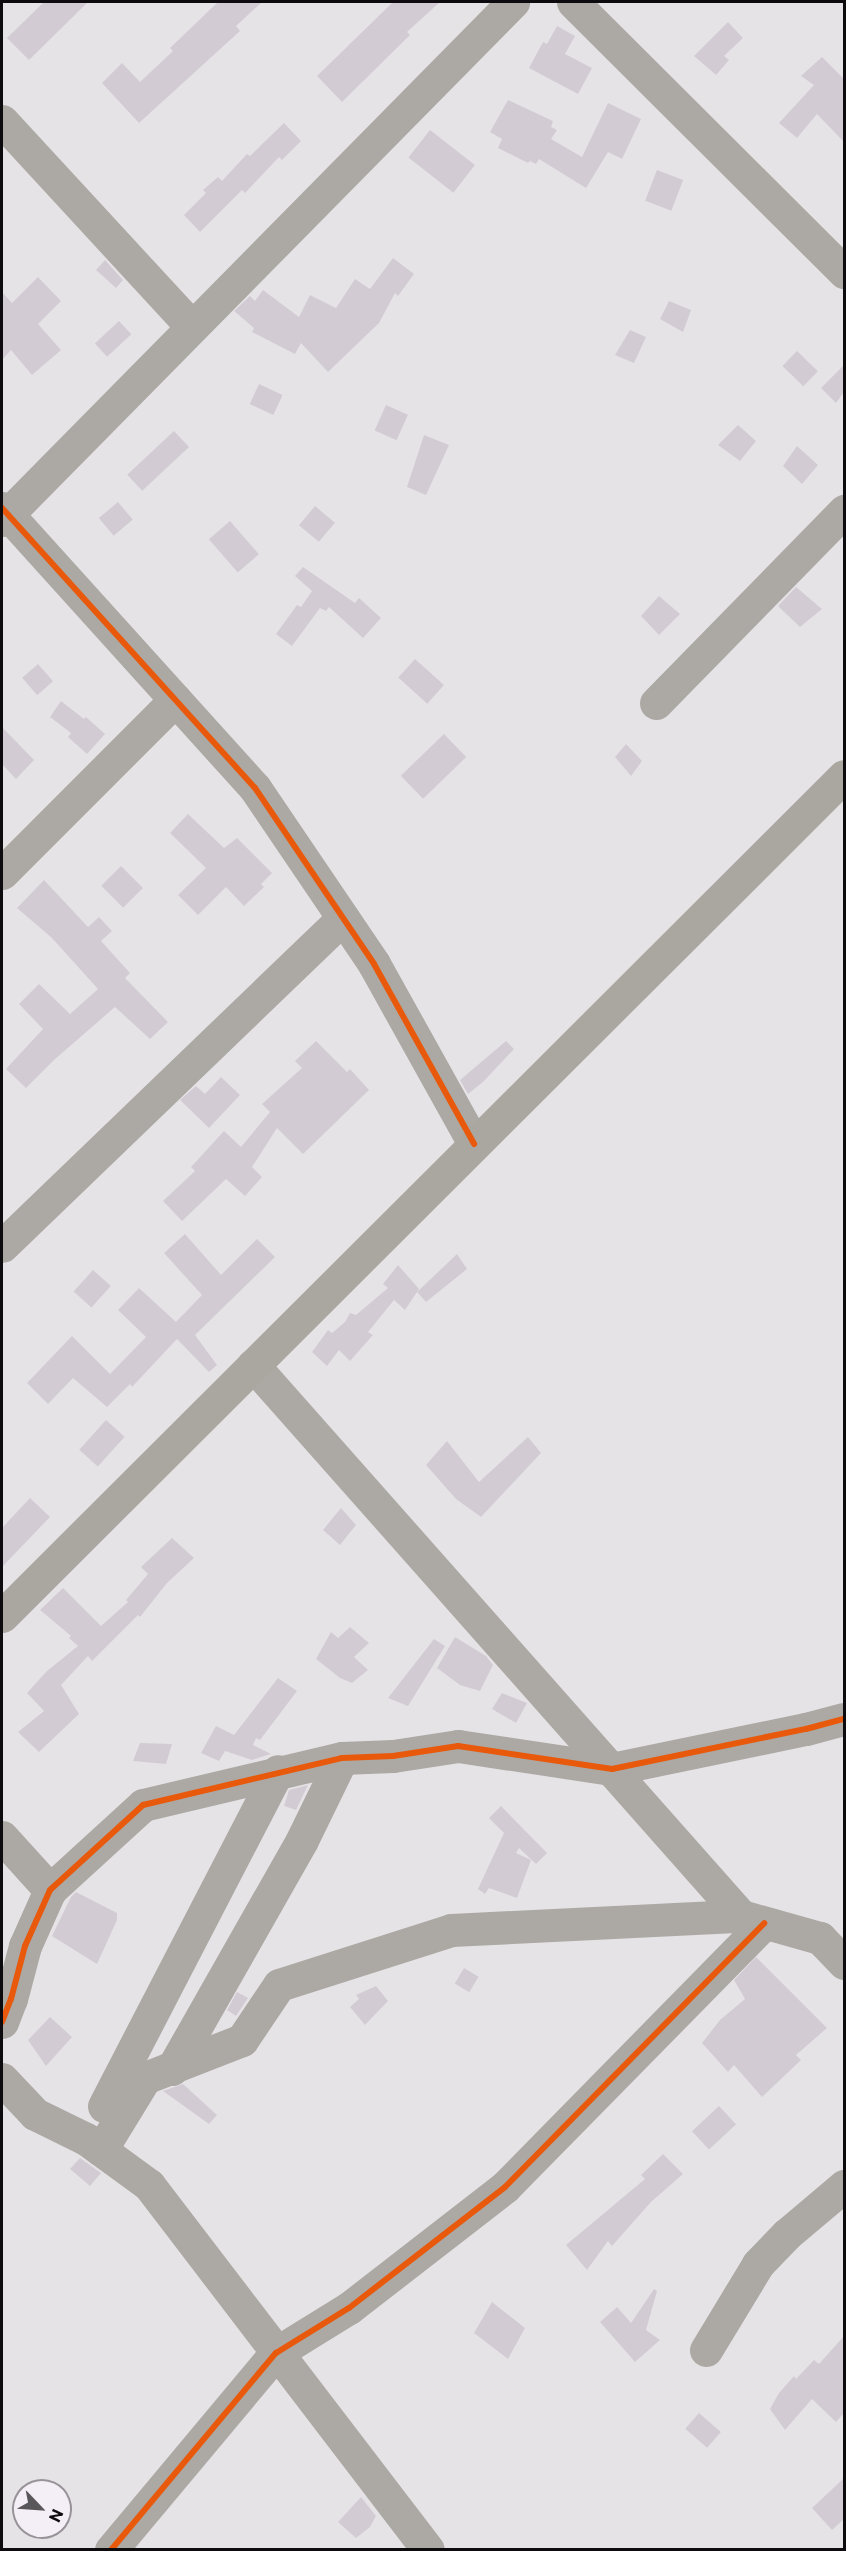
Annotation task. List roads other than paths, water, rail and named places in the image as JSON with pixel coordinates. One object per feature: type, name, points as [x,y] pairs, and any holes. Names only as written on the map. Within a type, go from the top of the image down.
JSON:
[{"type":"highway","points":[[2,1616],[844,776]]},
{"type":"street","points":[[474,1144],[374,964],[255,788],[3,514],[192,327],[513,2]]},
{"type":"street","points":[[573,2],[844,272]]},
{"type":"street","points":[[2,121],[192,327]]},
{"type":"street","points":[[656,703],[844,511]]},
{"type":"street","points":[[2,873],[175,700]]},
{"type":"street","points":[[2,1246],[343,918]]},
{"type":"street","points":[[253,1365],[612,1769],[752,1919]]},
{"type":"street","points":[[2,2022],[11,1999],[25,1946],[50,1890],[143,1804],[342,1758],[393,1756],[458,1746],[612,1769],[806,1730],[844,1719]]},
{"type":"street","points":[[172,2069],[302,1840],[342,1758]]},
{"type":"street","points":[[94,2145],[278,1771]]},
{"type":"street","points":[[2,1837],[50,1890]]},
{"type":"street","points":[[111,2550],[276,2354],[349,2308],[505,2187],[752,1919]]},
{"type":"street","points":[[94,2145],[145,2078],[242,2040],[279,1985],[451,1930],[752,1919],[820,1938],[844,1964]]},
{"type":"street","points":[[2,2079],[36,2114],[94,2145],[149,2185],[428,2550]]},
{"type":"street","points":[[706,2350],[758,2264],[787,2234],[844,2186]]}]
